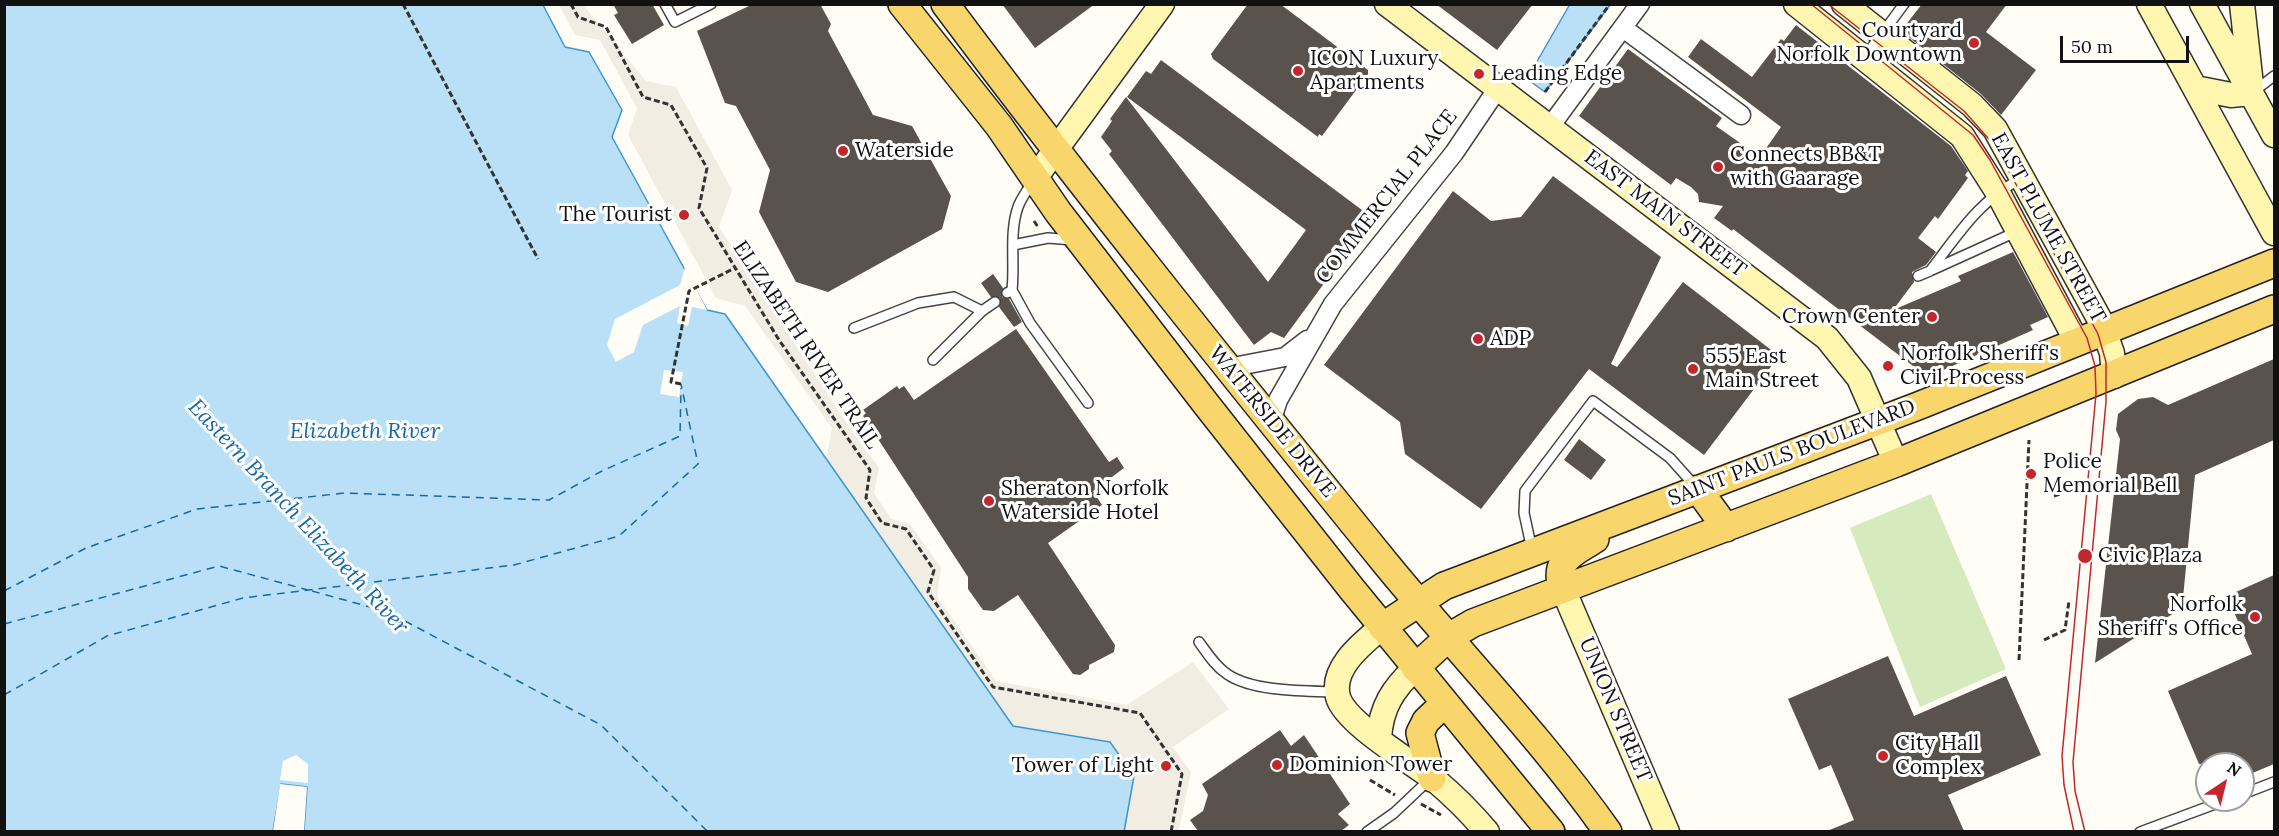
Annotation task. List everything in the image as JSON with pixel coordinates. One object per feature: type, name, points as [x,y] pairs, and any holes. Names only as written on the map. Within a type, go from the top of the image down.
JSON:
[{"type":"main road","name":"WATERSIDE DRIVE","points":[[902,4],[999,126],[1080,241],[1382,627],[1551,831]]},
{"type":"main road","name":"WATERSIDE DRIVE","points":[[945,4],[1054,150],[1271,423],[1562,771],[1608,831]]},
{"type":"main road","name":"SAINT PAULS BOULEVARD","points":[[1382,627],[1418,601],[1444,586],[1879,421],[2274,263]]},
{"type":"main road","points":[[1415,668],[1449,637],[1473,623],[1896,463],[2274,309]]},
{"type":"main road","points":[[1698,489],[1726,528]]},
{"type":"main road","points":[[1563,589],[1558,573],[1561,565],[1628,515]]},
{"type":"main road","points":[[1432,778],[1410,746],[1423,725],[1444,704]]},
{"type":"street","points":[[1035,177],[1162,4]]},
{"type":"street","name":"EAST MAIN STREET","points":[[1387,4],[1827,338],[1858,378],[1896,463]]},
{"type":"street","points":[[1549,128],[1640,4]]},
{"type":"street","name":"EAST PLUME STREET","points":[[1796,4],[1962,136],[1997,191],[2077,342]]},
{"type":"street","name":"EAST PLUME STREET","points":[[1844,4],[1988,120],[2023,178],[2105,331],[2112,353],[2114,376]]},
{"type":"street","points":[[2150,4],[2274,233]]},
{"type":"street","points":[[2202,4],[2274,135]]},
{"type":"street","points":[[2243,6],[2251,93]]},
{"type":"street","points":[[1623,28],[1741,115]]},
{"type":"street","name":"COMMERCIAL PLACE","points":[[1271,423],[1278,400],[1333,304],[1454,153],[1498,88]]},
{"type":"street","points":[[2195,88],[2230,95],[2251,93]]},
{"type":"street","name":"COMMERCIAL PLACE","points":[[1228,368],[1285,357],[1314,335]]},
{"type":"street","name":"UNION STREET","points":[[1563,589],[1667,831]]},
{"type":"street","points":[[1382,627],[1360,645],[1347,661],[1339,677],[1337,692],[1340,703],[1349,716],[1379,738],[1410,746]]},
{"type":"street","points":[[1379,738],[1384,706],[1394,690],[1415,668]]},
{"type":"street","points":[[1432,778],[1487,831]]},
{"type":"lane","points":[[665,4],[675,22],[711,4]]},
{"type":"lane","points":[[1864,58],[1904,4]]},
{"type":"lane","points":[[2251,93],[2274,76]]},
{"type":"lane","points":[[1035,177],[1018,207],[1013,245],[1015,264],[1010,292],[1088,403]]},
{"type":"lane","points":[[1930,271],[1982,205],[1997,191],[2023,178]]},
{"type":"lane","points":[[1918,276],[2018,230]]},
{"type":"lane","points":[[1013,245],[1048,238],[1080,241]]},
{"type":"lane","points":[[854,328],[918,303],[954,297],[982,311]]},
{"type":"lane","points":[[933,360],[982,311],[995,302]]},
{"type":"lane","points":[[1533,552],[1524,513],[1525,491],[1593,401],[1670,458],[1698,489]]},
{"type":"lane","points":[[1199,642],[1219,668],[1240,680],[1290,690],[1337,692]]},
{"type":"lane","points":[[1367,831],[1394,813],[1432,778]]},
{"type":"lane","points":[[2255,789],[2274,782]]},
{"type":"lane","points":[[2140,831],[2195,811]]},
{"type":"path","points":[[403,4],[538,259]]},
{"type":"path","name":"ELIZABETH RIVER TRAIL","points":[[571,4],[578,17],[606,27],[643,97],[671,105],[707,168],[699,208],[779,340],[870,470],[866,498],[882,523],[906,529],[934,570],[928,592],[993,687],[1140,713],[1182,774],[1171,831]]},
{"type":"path","points":[[1545,92],[1610,4]]},
{"type":"path","points":[[681,384],[671,382],[689,291],[735,268]]},
{"type":"path","points":[[2019,660],[2028,440]]},
{"type":"path","points":[[2054,496],[2082,486]]},
{"type":"path","points":[[2044,639],[2066,630],[2069,601]]},
{"type":"green space","points":[[1931,494],[2006,669],[1920,707],[1850,528]]},
{"type":"shaded area","points":[[559,5],[583,5],[646,81],[676,87],[732,190],[719,227],[847,424],[879,468],[874,493],[891,519],[910,524],[941,568],[937,596],[996,681],[1127,705],[1193,662],[1229,709],[1173,747],[1191,772],[1179,831],[1124,831],[1134,776],[1110,743],[1013,726],[826,460],[832,428],[745,306],[716,298],[628,135],[637,108],[600,40],[575,35]]},
{"type":"water","name":"Elizabeth River","points":[[5,4],[543,5],[565,47],[589,52],[622,110],[612,137],[707,310],[725,314],[1013,726],[1110,742],[1134,776],[1124,832],[304,831],[307,787],[281,784],[273,831],[5,832]]},
{"type":"water","points":[[1570,4],[1610,5],[1545,92],[1527,79]]},
{"type":"pier","points":[[685,267],[707,310],[692,307],[688,326],[677,323],[680,306],[643,325],[634,352],[616,362],[607,345],[615,319],[680,285]]},
{"type":"pier","points":[[664,370],[683,372],[679,397],[660,394]]},
{"type":"pier","points":[[296,755],[308,764],[308,783],[280,780],[283,761]]},
{"type":"pier","points":[[280,784],[307,787],[304,831],[301,831],[304,790],[282,788],[276,832],[273,831]]},
{"type":"building","points":[[613,4],[652,4],[664,25],[632,44],[614,15],[618,13]]},
{"type":"building","name":"Waterside","points":[[753,4],[820,4],[831,24],[828,31],[873,115],[912,126],[951,196],[942,229],[828,292],[796,282],[759,212],[770,170],[736,106],[725,103],[697,31]]},
{"type":"building","points":[[1002,4],[1095,4],[1035,48]]},
{"type":"building","name":"ICON Luxury Apartments","points":[[1248,4],[1280,4],[1368,70],[1368,74],[1322,136],[1319,134],[1318,137],[1213,59],[1211,54]]},
{"type":"building","points":[[1436,4],[1533,4],[1497,50]]},
{"type":"building","points":[[1922,4],[2007,4],[1986,32],[2036,70],[2001,115],[1981,94],[1901,31]]},
{"type":"building","points":[[1796,25],[1951,146],[1968,171],[1965,175],[1968,178],[1938,219],[1935,216],[1918,238],[1936,252],[1926,265],[1912,272],[1914,282],[1893,310],[1961,281],[1958,276],[2013,252],[2048,317],[2030,325],[2033,330],[1932,375],[1925,375],[1733,229],[1732,231],[1714,218],[1723,206],[1699,202],[1698,194],[1676,178],[1671,185],[1579,116],[1628,49],[1722,118],[1716,126],[1760,157],[1781,127],[1688,57],[1701,39],[1752,77],[1781,39],[1784,41]]},
{"type":"building","points":[[1161,60],[1374,219],[1363,235],[1361,233],[1284,338],[1271,332],[1254,345],[1109,154],[1112,151],[1101,137],[1112,121],[1110,119],[1126,97],[1268,282],[1306,230],[1127,97],[1146,71],[1151,74]]},
{"type":"building","name":"ADP","points":[[1553,176],[1661,257],[1611,364],[1617,367],[1683,282],[1779,356],[1704,455],[1589,369],[1481,509],[1405,454],[1400,422],[1324,365],[1453,191],[1491,221],[1521,217]]},
{"type":"building","points":[[993,274],[1003,288],[1002,297],[1009,299],[1022,322],[1014,327],[999,307],[1000,298],[991,297],[981,283]]},
{"type":"building","name":"Sheraton Norfolk Waterside Hotel","points":[[1016,329],[1109,462],[1117,457],[1124,468],[1093,491],[1102,505],[1048,543],[1115,645],[1114,652],[1089,665],[1089,669],[1080,675],[1073,674],[1018,595],[994,611],[983,610],[968,589],[968,577],[863,416],[866,413],[863,410],[897,386],[899,389],[904,386],[914,400]]},
{"type":"building","points":[[2274,359],[2274,440],[2195,475],[2182,608],[2095,663],[2120,439],[2116,430],[2118,414],[2138,399],[2153,397],[2168,405]]},
{"type":"building","points":[[1579,439],[1606,460],[1591,480],[1564,460]]},
{"type":"building","points":[[2274,575],[2274,764],[2255,772],[2255,752],[2195,752],[2195,755],[2168,691],[2252,654],[2227,596]]},
{"type":"building","points":[[1888,656],[1914,716],[2006,676],[2041,755],[1948,795],[1964,831],[1827,831],[1854,820],[1831,765],[1819,770],[1788,699]]},
{"type":"building","name":"Dominion Tower","points":[[1280,730],[1291,746],[1304,735],[1350,804],[1338,814],[1349,825],[1341,831],[1198,831],[1190,820],[1203,811],[1208,795],[1202,784]]},
{"type":"ferry route","points":[[4,695],[107,636],[243,598],[514,565],[619,536],[698,464],[681,384]]},
{"type":"ferry route","points":[[4,591],[86,548],[197,509],[345,493],[549,500],[602,471],[680,436],[681,388]]},
{"type":"ferry route","points":[[4,624],[219,566],[308,590]]},
{"type":"ferry route","points":[[312,591],[388,612],[601,725],[708,832]]},
{"type":"tram line","points":[[1811,4],[1973,135],[1990,160],[2087,338],[2095,366],[2096,394],[2062,756],[2064,785],[2074,832]]},
{"type":"tram line","points":[[1828,4],[1964,111],[1995,146],[2098,334],[2106,362],[2106,402],[2073,762],[2075,791],[2085,832]]},
{"type":"place","name":"Courtyard Norfolk Downtown","points":[[1974,43]]},
{"type":"place","name":"ICON Luxury Apartments","points":[[1298,71]]},
{"type":"place","name":"Leading Edge","points":[[1479,74]]},
{"type":"place","name":"Waterside","points":[[843,151]]},
{"type":"place","name":"Connects BB&T with Gaarage","points":[[1718,167]]},
{"type":"place","name":"The Tourist","points":[[684,215]]},
{"type":"place","name":"Crown Center","points":[[1932,317]]},
{"type":"place","name":"ADP","points":[[1478,339]]},
{"type":"place","name":"Norfolk Sheriff's Civil Process","points":[[1888,366]]},
{"type":"place","name":"555 East Main Street","points":[[1693,369]]},
{"type":"place","name":"Police Memorial Bell","points":[[2031,474]]},
{"type":"place","name":"Sheraton Norfolk Waterside Hotel","points":[[989,501]]},
{"type":"place","name":"Civic Plaza","points":[[2085,556]]},
{"type":"place","name":"Norfolk Sheriff's Office","points":[[2255,617]]},
{"type":"place","name":"City Hall Complex","points":[[1883,756]]},
{"type":"place","name":"Dominion Tower","points":[[1277,765]]},
{"type":"place","name":"Tower of Light","points":[[1166,766]]},
{"type":"water label","name":"Eastern Branch Elizabeth River","points":[[298,517]]}]
